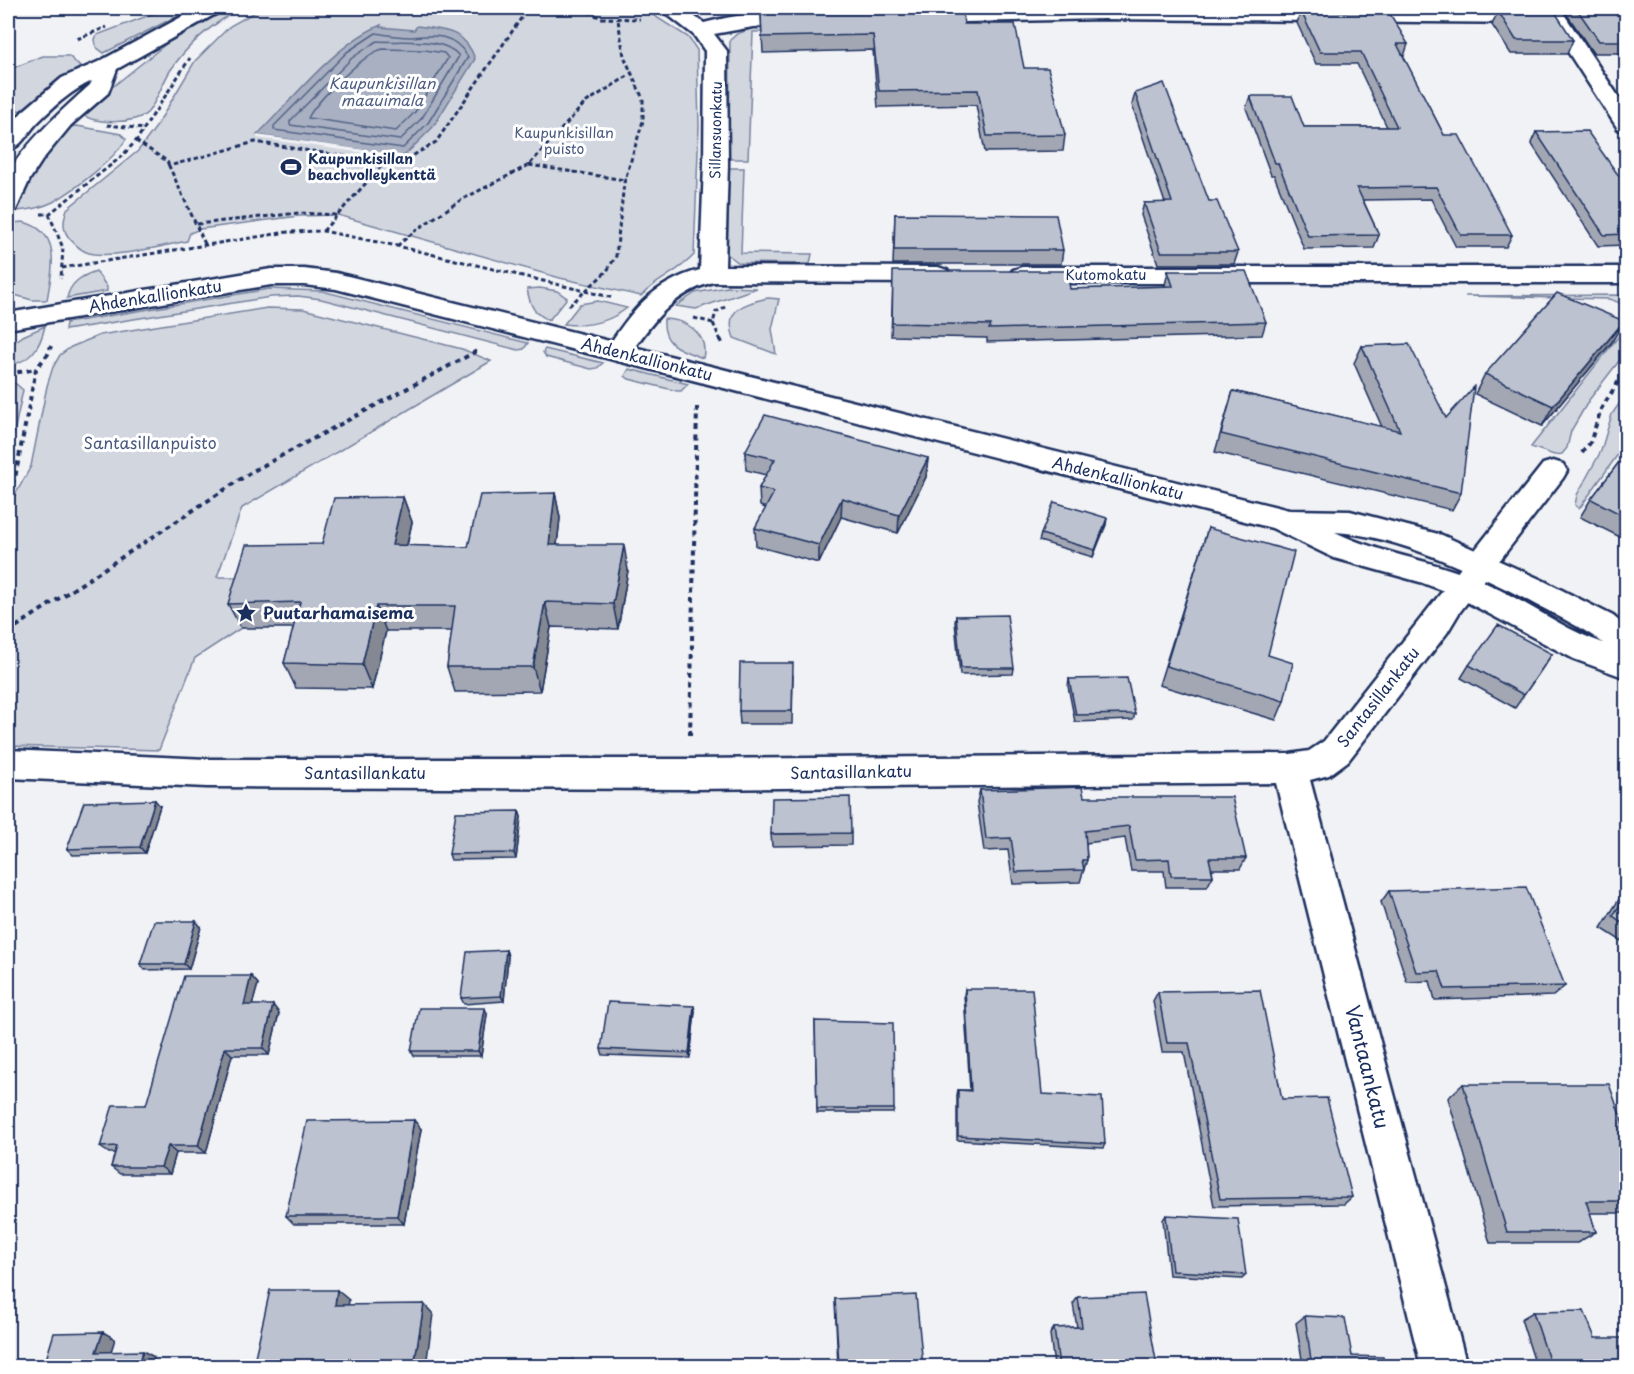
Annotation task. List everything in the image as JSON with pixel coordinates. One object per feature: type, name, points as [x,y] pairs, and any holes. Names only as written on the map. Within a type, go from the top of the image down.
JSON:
[{"type":"street","points":[[8,143],[30,117],[70,83],[108,66],[212,8]]},
{"type":"street","name":"Sillansuonkatu","points":[[671,9],[701,31],[716,51],[716,164],[712,274]]},
{"type":"street","points":[[892,17],[1102,10],[1552,12],[1626,124]]},
{"type":"street","points":[[701,31],[723,24],[752,20],[822,18]]},
{"type":"street","points":[[8,205],[18,179],[34,155],[63,120],[100,88],[108,66]]},
{"type":"street","points":[[8,153],[34,155]]},
{"type":"street","points":[[618,352],[650,307],[669,289],[688,280],[712,274],[961,275]]},
{"type":"street","name":"Kutomokatu","points":[[997,275],[1626,275]]},
{"type":"street","name":"Ahdenkallionkatu","points":[[8,321],[271,277],[304,277],[336,281],[1281,519],[1346,550],[1417,570],[1472,575],[1602,625],[1626,644]]},
{"type":"street","name":"Santasillankatu","points":[[8,764],[207,773],[690,774],[1290,768],[1317,765],[1336,751],[1553,471]]},
{"type":"street","name":"Ahdenkallionkatu","points":[[1472,575],[1585,650],[1626,665]]},
{"type":"street","name":"Vantaankatu","points":[[1290,768],[1444,1366]]},
{"type":"path","points":[[169,166],[255,142],[384,163],[400,163],[436,142],[522,17],[525,8]]},
{"type":"path","points":[[581,8],[595,16],[618,20],[639,19],[671,9]]},
{"type":"path","points":[[547,334],[582,291],[592,285],[609,268],[620,243],[619,217],[625,180],[641,124],[644,102],[618,38],[618,20]]},
{"type":"path","points":[[8,493],[15,478],[36,369],[48,354],[57,312],[63,248],[50,214],[121,157],[136,141],[179,72],[196,50]]},
{"type":"path","points":[[397,246],[416,230],[461,200],[528,165],[585,103],[631,74]]},
{"type":"path","points":[[136,141],[167,161],[205,244]]},
{"type":"path","points":[[323,231],[384,163]]},
{"type":"path","points":[[528,165],[625,180]]},
{"type":"path","points":[[197,224],[299,213],[338,215]]},
{"type":"path","points":[[8,632],[254,471],[483,348],[472,345]]},
{"type":"path","points":[[8,374],[36,369]]},
{"type":"path","points":[[1553,471],[1576,462],[1590,443],[1601,409],[1626,370]]},
{"type":"path","points":[[690,774],[697,404]]},
{"type":"green space","points":[[168,8],[193,8],[104,53],[96,47],[97,35]]},
{"type":"green space","points":[[230,8],[242,8],[211,27],[193,43],[170,71],[148,112],[135,119],[115,122],[95,120],[82,114],[167,43]]},
{"type":"green space","name":"Kaupunkisillan puisto","points":[[262,8],[642,8],[688,37],[697,50],[699,125],[694,255],[641,296],[560,278],[338,215],[299,216],[200,229],[190,233],[187,241],[124,253],[99,254],[81,249],[70,239],[64,229],[67,209],[138,151],[156,127],[195,61],[230,26]]},
{"type":"green space","points":[[758,26],[820,31],[753,32],[748,159],[729,159],[730,40],[737,34]]},
{"type":"green space","points":[[43,56],[69,56],[80,67],[43,93],[25,111],[8,109],[8,70]]},
{"type":"green space","points":[[77,126],[121,134],[126,139],[103,165],[61,197],[40,207],[17,211],[32,175],[68,127]]},
{"type":"green space","points":[[729,168],[744,168],[741,253],[812,254],[810,264],[739,263],[727,254]]},
{"type":"green space","points":[[23,222],[36,227],[49,243],[52,264],[47,300],[32,300],[15,295],[8,284],[13,223]]},
{"type":"green space","points":[[96,271],[107,287],[107,291],[67,298],[77,281]]},
{"type":"green space","points":[[727,287],[757,288],[696,309],[676,306],[695,293]]},
{"type":"green space","points":[[540,288],[557,291],[567,298],[549,320],[533,308],[529,300],[527,289]]},
{"type":"green space","points":[[269,289],[322,291],[528,343],[524,349],[518,350],[321,299],[298,296],[271,297],[65,330],[66,323]]},
{"type":"green space","points":[[1626,295],[1626,305],[1609,299],[1465,296]]},
{"type":"green space","points":[[768,298],[779,299],[772,329],[776,354],[734,338],[731,328],[731,320],[738,309],[751,302]]},
{"type":"green space","points":[[598,301],[627,308],[597,323],[564,324],[580,304]]},
{"type":"green space","name":"Santasillanpuisto","points":[[267,308],[303,309],[462,349],[491,361],[242,508],[217,577],[256,577],[241,628],[195,658],[159,750],[8,746],[8,508],[31,466],[47,386],[53,367],[60,355],[71,347],[100,335]]},
{"type":"green space","points":[[664,319],[688,325],[699,335],[703,342],[703,358],[674,346],[666,335]]},
{"type":"green space","points":[[45,326],[33,352],[23,361],[8,366],[9,346],[23,336]]},
{"type":"green space","points":[[1626,327],[1626,352],[1589,400],[1571,431],[1567,448],[1562,454],[1554,455],[1531,447]]},
{"type":"green space","points":[[545,349],[603,363],[591,369],[546,357],[543,352]]},
{"type":"green space","points":[[629,369],[688,384],[681,391],[677,391],[629,379],[625,376]]},
{"type":"green space","points":[[8,382],[16,384],[23,390],[8,461]]},
{"type":"green space","points":[[1626,394],[1626,443],[1579,509],[1575,505],[1577,495],[1601,451],[1612,414]]},
{"type":"water","name":"Kaupunkisillan maauimala","points":[[381,25],[380,27],[414,30],[417,26],[444,30],[459,36],[471,49],[475,59],[433,127],[404,156],[257,135],[331,59],[347,45]]},
{"type":"pier","points":[[257,135],[402,155],[399,158],[257,138]]},
{"type":"building","points":[[1576,8],[1626,8],[1626,41],[1599,41]]},
{"type":"building","points":[[962,9],[964,24],[1015,24],[1024,68],[1048,68],[1065,135],[987,136],[978,90],[879,91],[873,35],[762,37],[761,13]]},
{"type":"building","points":[[1301,11],[1389,12],[1408,44],[1397,44],[1444,135],[1459,135],[1512,235],[1461,235],[1436,187],[1357,188],[1379,235],[1308,236],[1278,163],[1275,163],[1250,96],[1292,96],[1304,127],[1397,127],[1361,52],[1320,52]]},
{"type":"building","points":[[1498,11],[1555,12],[1573,40],[1516,40]]},
{"type":"building","points":[[1164,83],[1209,201],[1217,201],[1238,252],[1161,252],[1144,203],[1172,202],[1135,93]]},
{"type":"building","points":[[1587,131],[1626,186],[1626,234],[1604,235],[1536,132]]},
{"type":"building","points":[[895,214],[1056,215],[1063,250],[894,250]]},
{"type":"building","points":[[893,271],[1067,271],[1070,289],[1173,286],[1168,271],[1246,271],[1266,322],[989,329],[991,325],[892,323]]},
{"type":"building","points":[[1557,293],[1624,321],[1553,406],[1485,374]]},
{"type":"building","points":[[1409,344],[1446,418],[1474,387],[1461,493],[1221,434],[1233,391],[1400,431],[1362,346]]},
{"type":"building","points":[[765,415],[928,458],[899,515],[842,498],[819,545],[755,528],[774,492],[759,488],[775,459],[745,452]]},
{"type":"building","points":[[1626,453],[1626,517],[1591,499]]},
{"type":"building","points":[[555,493],[549,545],[624,545],[613,604],[545,602],[533,667],[447,667],[455,606],[376,606],[362,665],[284,663],[300,602],[228,604],[246,545],[322,544],[334,498],[403,497],[392,545],[468,547],[480,495]]},
{"type":"building","points":[[1054,502],[1107,518],[1095,550],[1041,534]]},
{"type":"building","points":[[1208,528],[1294,552],[1268,655],[1293,663],[1284,701],[1166,666]]},
{"type":"building","points":[[1007,615],[1014,668],[961,668],[956,616]]},
{"type":"building","points":[[1498,625],[1552,654],[1524,695],[1469,665]]},
{"type":"building","points":[[740,663],[793,663],[792,711],[739,711]]},
{"type":"building","points":[[1127,678],[1135,714],[1076,715],[1069,679]]},
{"type":"building","points":[[1082,787],[1084,797],[1232,797],[1246,858],[1209,858],[1213,876],[1171,876],[1169,859],[1135,860],[1129,826],[1085,831],[1087,860],[1082,860],[1084,870],[1016,872],[1011,838],[986,839],[980,790]]},
{"type":"building","points":[[850,797],[851,833],[771,834],[772,798]]},
{"type":"building","points":[[155,800],[140,847],[67,849],[84,802]]},
{"type":"building","points":[[519,811],[514,853],[449,854],[456,812]]},
{"type":"building","points":[[1526,887],[1565,986],[1445,989],[1439,971],[1416,972],[1389,891]]},
{"type":"building","points":[[1626,895],[1626,925],[1613,916]]},
{"type":"building","points":[[154,921],[196,921],[184,964],[140,964]]},
{"type":"building","points":[[506,950],[501,996],[461,998],[467,952]]},
{"type":"building","points":[[184,976],[251,976],[244,1005],[273,1005],[263,1048],[225,1048],[198,1146],[168,1146],[161,1167],[111,1167],[117,1146],[100,1147],[113,1105],[146,1105]]},
{"type":"building","points":[[965,989],[1032,989],[1042,1094],[1102,1097],[1105,1144],[958,1136],[958,1090],[971,1091]]},
{"type":"building","points":[[1260,990],[1282,1099],[1327,1098],[1352,1197],[1220,1199],[1189,1043],[1167,1043],[1158,992]]},
{"type":"building","points":[[608,1002],[694,1006],[689,1053],[601,1049]]},
{"type":"building","points":[[419,1008],[485,1008],[478,1051],[411,1051]]},
{"type":"building","points":[[815,1021],[893,1023],[894,1109],[817,1109]]},
{"type":"building","points":[[1463,1084],[1609,1084],[1626,1132],[1626,1201],[1586,1201],[1596,1232],[1507,1232]]},
{"type":"building","points":[[414,1120],[397,1216],[286,1216],[307,1121]]},
{"type":"building","points":[[1166,1215],[1238,1219],[1246,1275],[1172,1271]]},
{"type":"building","points":[[270,1290],[337,1290],[335,1305],[424,1304],[414,1366],[253,1366]]},
{"type":"building","points":[[1144,1294],[1157,1366],[1059,1366],[1054,1328],[1082,1327],[1078,1297]]},
{"type":"building","points":[[916,1295],[923,1366],[839,1366],[835,1299]]},
{"type":"building","points":[[1584,1311],[1595,1338],[1626,1338],[1626,1366],[1551,1366],[1533,1312]]},
{"type":"building","points":[[1305,1316],[1345,1318],[1352,1356],[1383,1357],[1385,1366],[1290,1366],[1289,1359],[1311,1360]]},
{"type":"building","points":[[103,1332],[96,1352],[143,1351],[138,1366],[44,1366],[54,1333]]},
{"type":"building","points":[[573,1360],[573,1366],[500,1366],[500,1362]]},
{"type":"place","name":"Kaupunkisillan beachvolleykenttä","points":[[291,167]]},
{"type":"place","name":"Puutarhamaisema","points":[[246,613]]}]
